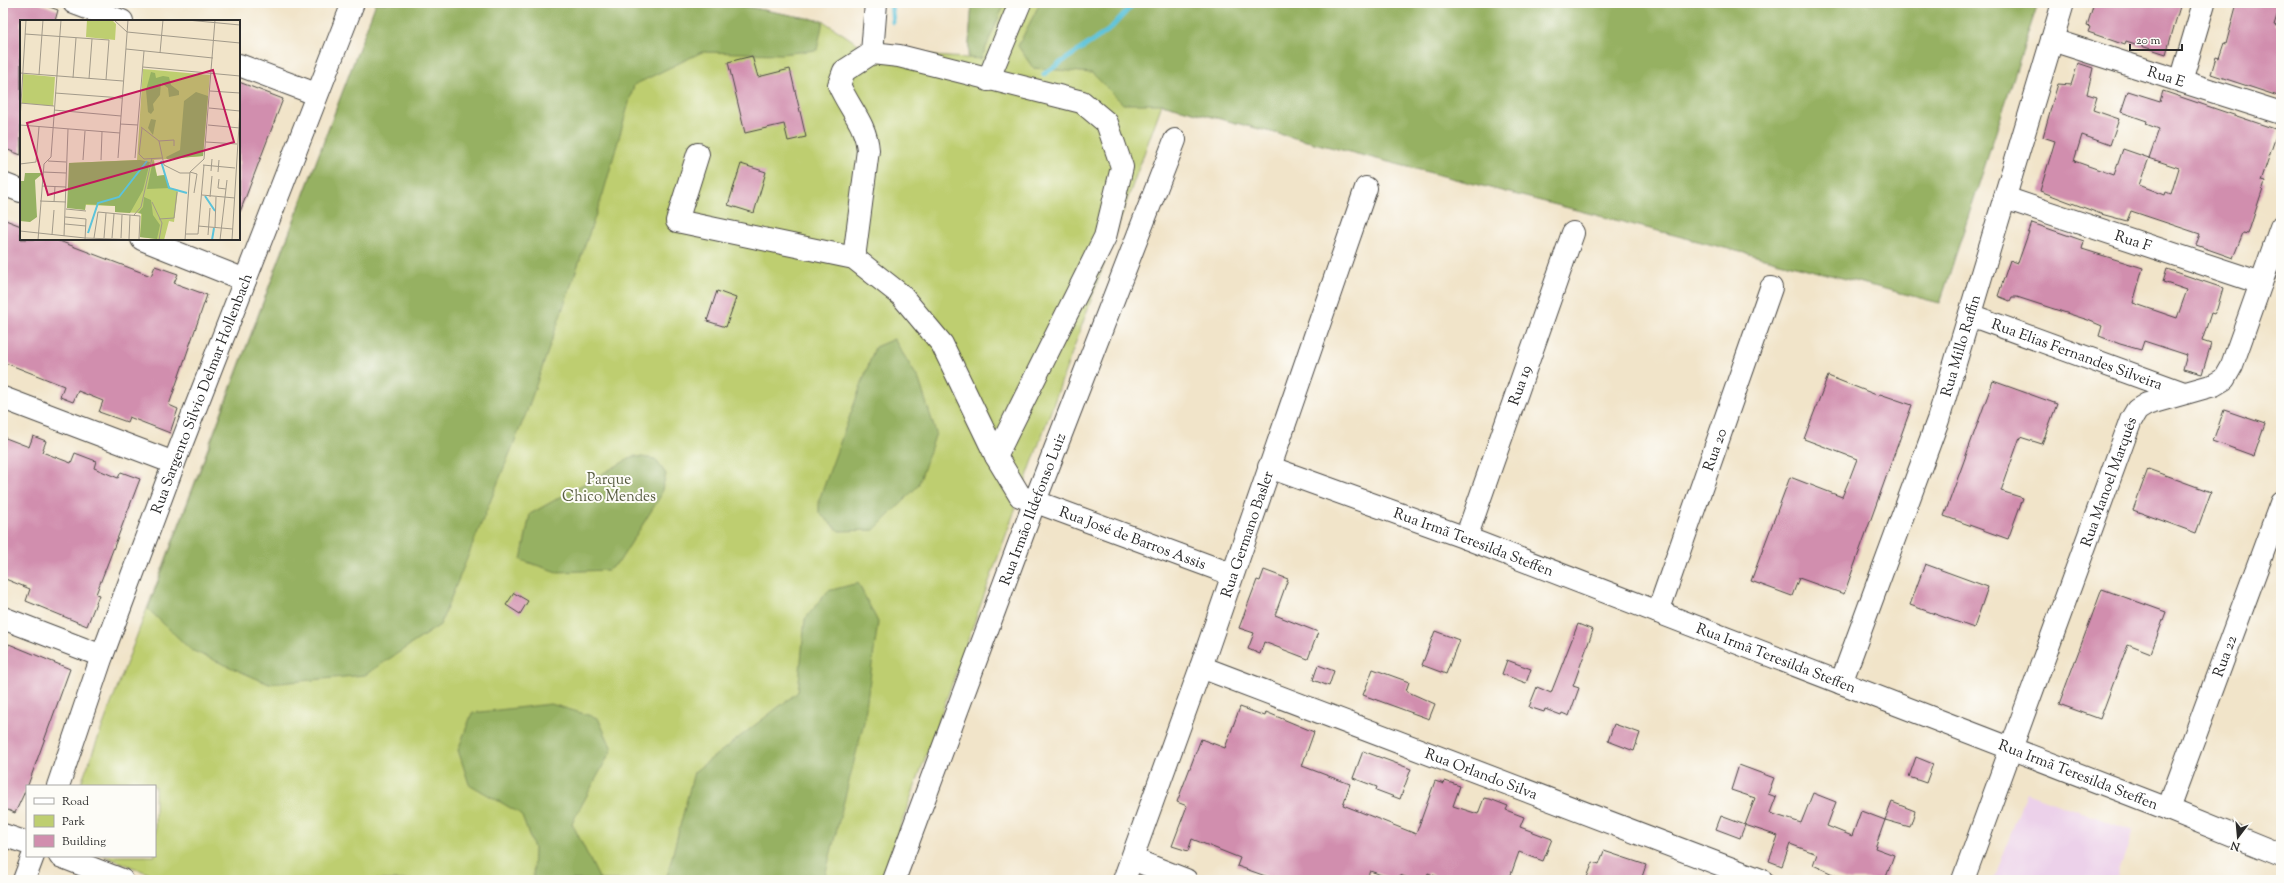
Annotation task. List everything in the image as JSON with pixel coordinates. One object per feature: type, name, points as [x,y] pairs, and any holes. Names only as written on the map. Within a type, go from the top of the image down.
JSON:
[{"type":"street","points":[[74,3],[119,20]]},
{"type":"street","name":"Rua Sargento Silvio Delmar Hollenbach","points":[[58,785],[102,656],[174,463],[316,94],[353,3]]},
{"type":"street","points":[[872,53],[876,3]]},
{"type":"street","points":[[988,80],[1020,3]]},
{"type":"street","name":"Rua Millo Raffin","points":[[1841,684],[1932,434],[1970,315],[2063,3]]},
{"type":"street","points":[[2181,81],[2204,3]]},
{"type":"street","name":"Rua E","points":[[2052,40],[2281,113]]},
{"type":"street","points":[[698,154],[677,221],[854,258],[868,150],[867,139],[856,114],[839,85],[844,71],[872,53],[899,56],[988,80],[1082,102],[1107,123],[1122,167],[1105,237],[996,456]]},
{"type":"street","points":[[240,65],[316,94]]},
{"type":"street","name":"Rua Irmão Ildefonso Luiz","points":[[894,880],[1035,501],[1175,140]]},
{"type":"street","points":[[3,184],[20,191]]},
{"type":"street","name":"Rua Germano Basler","points":[[1124,880],[1201,667],[1231,574],[1366,188]]},
{"type":"street","name":"Rua F","points":[[2005,198],[2262,283]]},
{"type":"street","name":"Rua Manoel Marquês","points":[[1964,880],[2010,748],[2131,420],[2137,410],[2147,404],[2184,392],[2214,385],[2224,379],[2232,365],[2281,227]]},
{"type":"street","name":"Rua 19","points":[[1466,538],[1573,232]]},
{"type":"street","points":[[145,240],[245,280]]},
{"type":"street","name":"Rua José de Barros Assis","points":[[854,258],[901,296],[942,344],[996,456],[1020,496],[1231,574]]},
{"type":"street","name":"Rua 20","points":[[1658,612],[1771,288]]},
{"type":"street","name":"Rua Elias Fernandes Silveira","points":[[1970,315],[2184,392]]},
{"type":"street","points":[[3,398],[174,463]]},
{"type":"street","name":"Rua Irmã Teresilda Steffen","points":[[1268,467],[1466,538],[2168,809],[2281,855]]},
{"type":"street","name":"Rua 22","points":[[2168,809],[2281,503]]},
{"type":"street","points":[[3,618],[102,656]]},
{"type":"street","name":"Rua Orlando Silva","points":[[1201,667],[1761,880]]},
{"type":"street","points":[[3,834],[26,843]]},
{"type":"street","points":[[24,880],[33,857]]},
{"type":"street","points":[[63,857],[122,880]]},
{"type":"street","points":[[1132,859],[1186,880]]},
{"type":"shaded area","points":[[2026,792],[2133,831],[2116,880],[1994,880]]},
{"type":"green space","name":"Parque Chico Mendes","points":[[376,3],[726,3],[823,21],[872,53],[968,58],[972,3],[2038,3],[1940,303],[1162,104],[881,880],[165,880],[107,857],[156,857],[156,785],[80,785]]},
{"type":"green space","points":[[376,3],[726,3],[823,21],[817,50],[781,54],[702,52],[634,85],[603,194],[527,411],[440,625],[365,675],[269,684],[191,650],[148,609]]},
{"type":"green space","points":[[972,3],[1005,3],[981,59],[968,58]]},
{"type":"green space","points":[[1040,3],[2038,3],[1940,303],[1162,104],[1123,104],[1092,73],[1033,68],[1018,46]]},
{"type":"green space","points":[[894,339],[919,380],[936,433],[918,486],[874,530],[839,531],[819,513],[819,500],[875,347]]},
{"type":"green space","points":[[634,456],[655,459],[666,474],[660,497],[619,562],[608,570],[557,572],[521,560],[530,514]]},
{"type":"green space","points":[[858,583],[878,622],[864,722],[824,880],[666,880],[694,772],[798,692],[805,619],[828,591]]},
{"type":"green space","points":[[551,704],[598,718],[612,749],[572,823],[600,880],[533,880],[534,848],[521,814],[469,784],[458,750],[472,713]]},
{"type":"building","points":[[3,3],[38,3],[58,10],[55,20],[20,20],[20,155],[3,148]]},
{"type":"building","points":[[2094,3],[2181,3],[2166,54],[2126,41],[2125,45],[2088,32],[2090,27],[2087,26]]},
{"type":"building","points":[[2237,3],[2281,3],[2274,25],[2281,27],[2281,97],[2211,74],[2216,57],[2219,58],[2224,43],[2226,44]]},
{"type":"building","points":[[752,56],[758,77],[790,69],[806,137],[788,141],[784,124],[745,133],[728,62]]},
{"type":"building","points":[[2078,63],[2093,68],[2087,94],[2097,97],[2093,110],[2119,119],[2110,145],[2082,135],[2074,161],[2114,175],[2123,149],[2149,158],[2159,129],[2146,124],[2147,121],[2121,112],[2128,91],[2160,101],[2163,91],[2278,130],[2261,181],[2265,182],[2248,234],[2243,233],[2233,258],[2196,245],[2200,234],[2131,211],[2127,221],[2101,214],[2040,191],[2055,141],[2043,137],[2054,97],[2058,84],[2071,85]],"holes":[[[2149,158],[2179,168],[2171,194],[2166,192],[2165,195],[2139,185]]]},
{"type":"building","points":[[240,82],[283,99],[240,212]]},
{"type":"building","points":[[741,164],[766,172],[754,213],[728,205]]},
{"type":"building","points":[[3,219],[20,226],[20,240],[57,240],[151,276],[155,266],[178,274],[174,283],[207,295],[169,405],[178,409],[170,433],[129,417],[127,422],[99,412],[103,401],[78,391],[73,402],[60,397],[64,386],[3,362]]},
{"type":"building","points":[[2032,223],[2084,241],[2082,249],[2143,268],[2133,303],[2177,318],[2187,290],[2163,282],[2167,269],[2223,288],[2217,309],[2214,314],[2211,313],[2202,341],[2211,344],[2202,374],[2183,369],[2187,355],[2144,341],[2141,350],[2120,344],[2099,336],[2102,326],[2088,320],[2017,297],[2012,297],[2010,301],[1998,296],[2010,260],[2018,263]]},
{"type":"building","points":[[717,291],[736,298],[726,327],[707,321]]},
{"type":"building","points":[[1828,376],[1879,396],[1880,394],[1912,405],[1844,594],[1799,578],[1792,596],[1751,581],[1790,477],[1842,497],[1857,459],[1804,439]]},
{"type":"building","points":[[1993,381],[2057,404],[2042,444],[2020,437],[2001,491],[2023,498],[2008,539],[1944,516]]},
{"type":"building","points":[[2224,410],[2265,424],[2254,456],[2213,441]]},
{"type":"building","points":[[33,436],[46,441],[42,452],[71,463],[75,453],[96,461],[94,468],[118,478],[121,472],[140,479],[96,594],[99,595],[87,626],[26,601],[30,589],[3,578],[3,437],[29,447]]},
{"type":"building","points":[[2148,469],[2211,492],[2196,533],[2133,510]]},
{"type":"building","points":[[1925,564],[1988,587],[1974,628],[1910,605]]},
{"type":"building","points":[[1264,570],[1288,579],[1275,615],[1318,632],[1308,659],[1264,642],[1260,654],[1248,649],[1254,633],[1239,628],[1257,580],[1260,581]]},
{"type":"building","points":[[2102,589],[2166,612],[2151,653],[2128,644],[2100,719],[2059,704]]},
{"type":"building","points":[[514,593],[528,601],[520,614],[506,605]]},
{"type":"building","points":[[1578,624],[1593,630],[1573,686],[1579,688],[1569,716],[1562,713],[1561,715],[1545,709],[1544,712],[1529,707],[1537,687],[1551,693]]},
{"type":"building","points":[[1435,631],[1459,640],[1446,674],[1422,665]]},
{"type":"building","points":[[9,644],[70,669],[28,785],[26,785],[26,789],[15,813],[3,808],[3,660]]},
{"type":"building","points":[[1507,660],[1531,669],[1526,683],[1502,674]]},
{"type":"building","points":[[1318,665],[1334,671],[1329,686],[1313,680]]},
{"type":"building","points":[[1373,669],[1409,682],[1406,691],[1435,704],[1429,719],[1363,695]]},
{"type":"building","points":[[1240,707],[1265,716],[1266,712],[1314,732],[1302,766],[1350,784],[1343,805],[1416,834],[1435,781],[1444,784],[1445,781],[1460,786],[1453,806],[1478,814],[1484,798],[1490,799],[1508,806],[1506,810],[1524,817],[1520,827],[1552,839],[1543,861],[1519,852],[1509,880],[1446,880],[1428,873],[1426,880],[1414,880],[1400,875],[1399,880],[1396,880],[1370,871],[1366,880],[1277,880],[1237,866],[1240,858],[1192,839],[1188,851],[1172,846],[1187,806],[1177,802],[1201,739],[1225,748]]},
{"type":"building","points":[[1614,724],[1640,733],[1634,751],[1608,741]]},
{"type":"building","points":[[1363,751],[1411,769],[1400,799],[1376,790],[1377,787],[1353,778]]},
{"type":"building","points":[[1916,757],[1933,764],[1926,783],[1909,777]]},
{"type":"building","points":[[1739,765],[1774,778],[1768,794],[1776,797],[1770,813],[1801,823],[1813,793],[1836,802],[1827,826],[1852,836],[1861,811],[1885,820],[1875,848],[1894,855],[1885,880],[1850,880],[1837,876],[1813,865],[1817,854],[1790,844],[1782,866],[1769,861],[1778,836],[1745,825],[1755,798],[1731,790]]},
{"type":"building","points":[[1892,802],[1915,811],[1910,827],[1885,820]]},
{"type":"building","points":[[1721,816],[1745,825],[1740,838],[1716,829]]},
{"type":"building","points":[[1604,851],[1646,865],[1641,880],[1586,880],[1593,862],[1599,864]]},
{"type":"waterway","points":[[891,3],[893,22]]},
{"type":"waterway","points":[[1044,74],[1109,30],[1134,3]]}]
